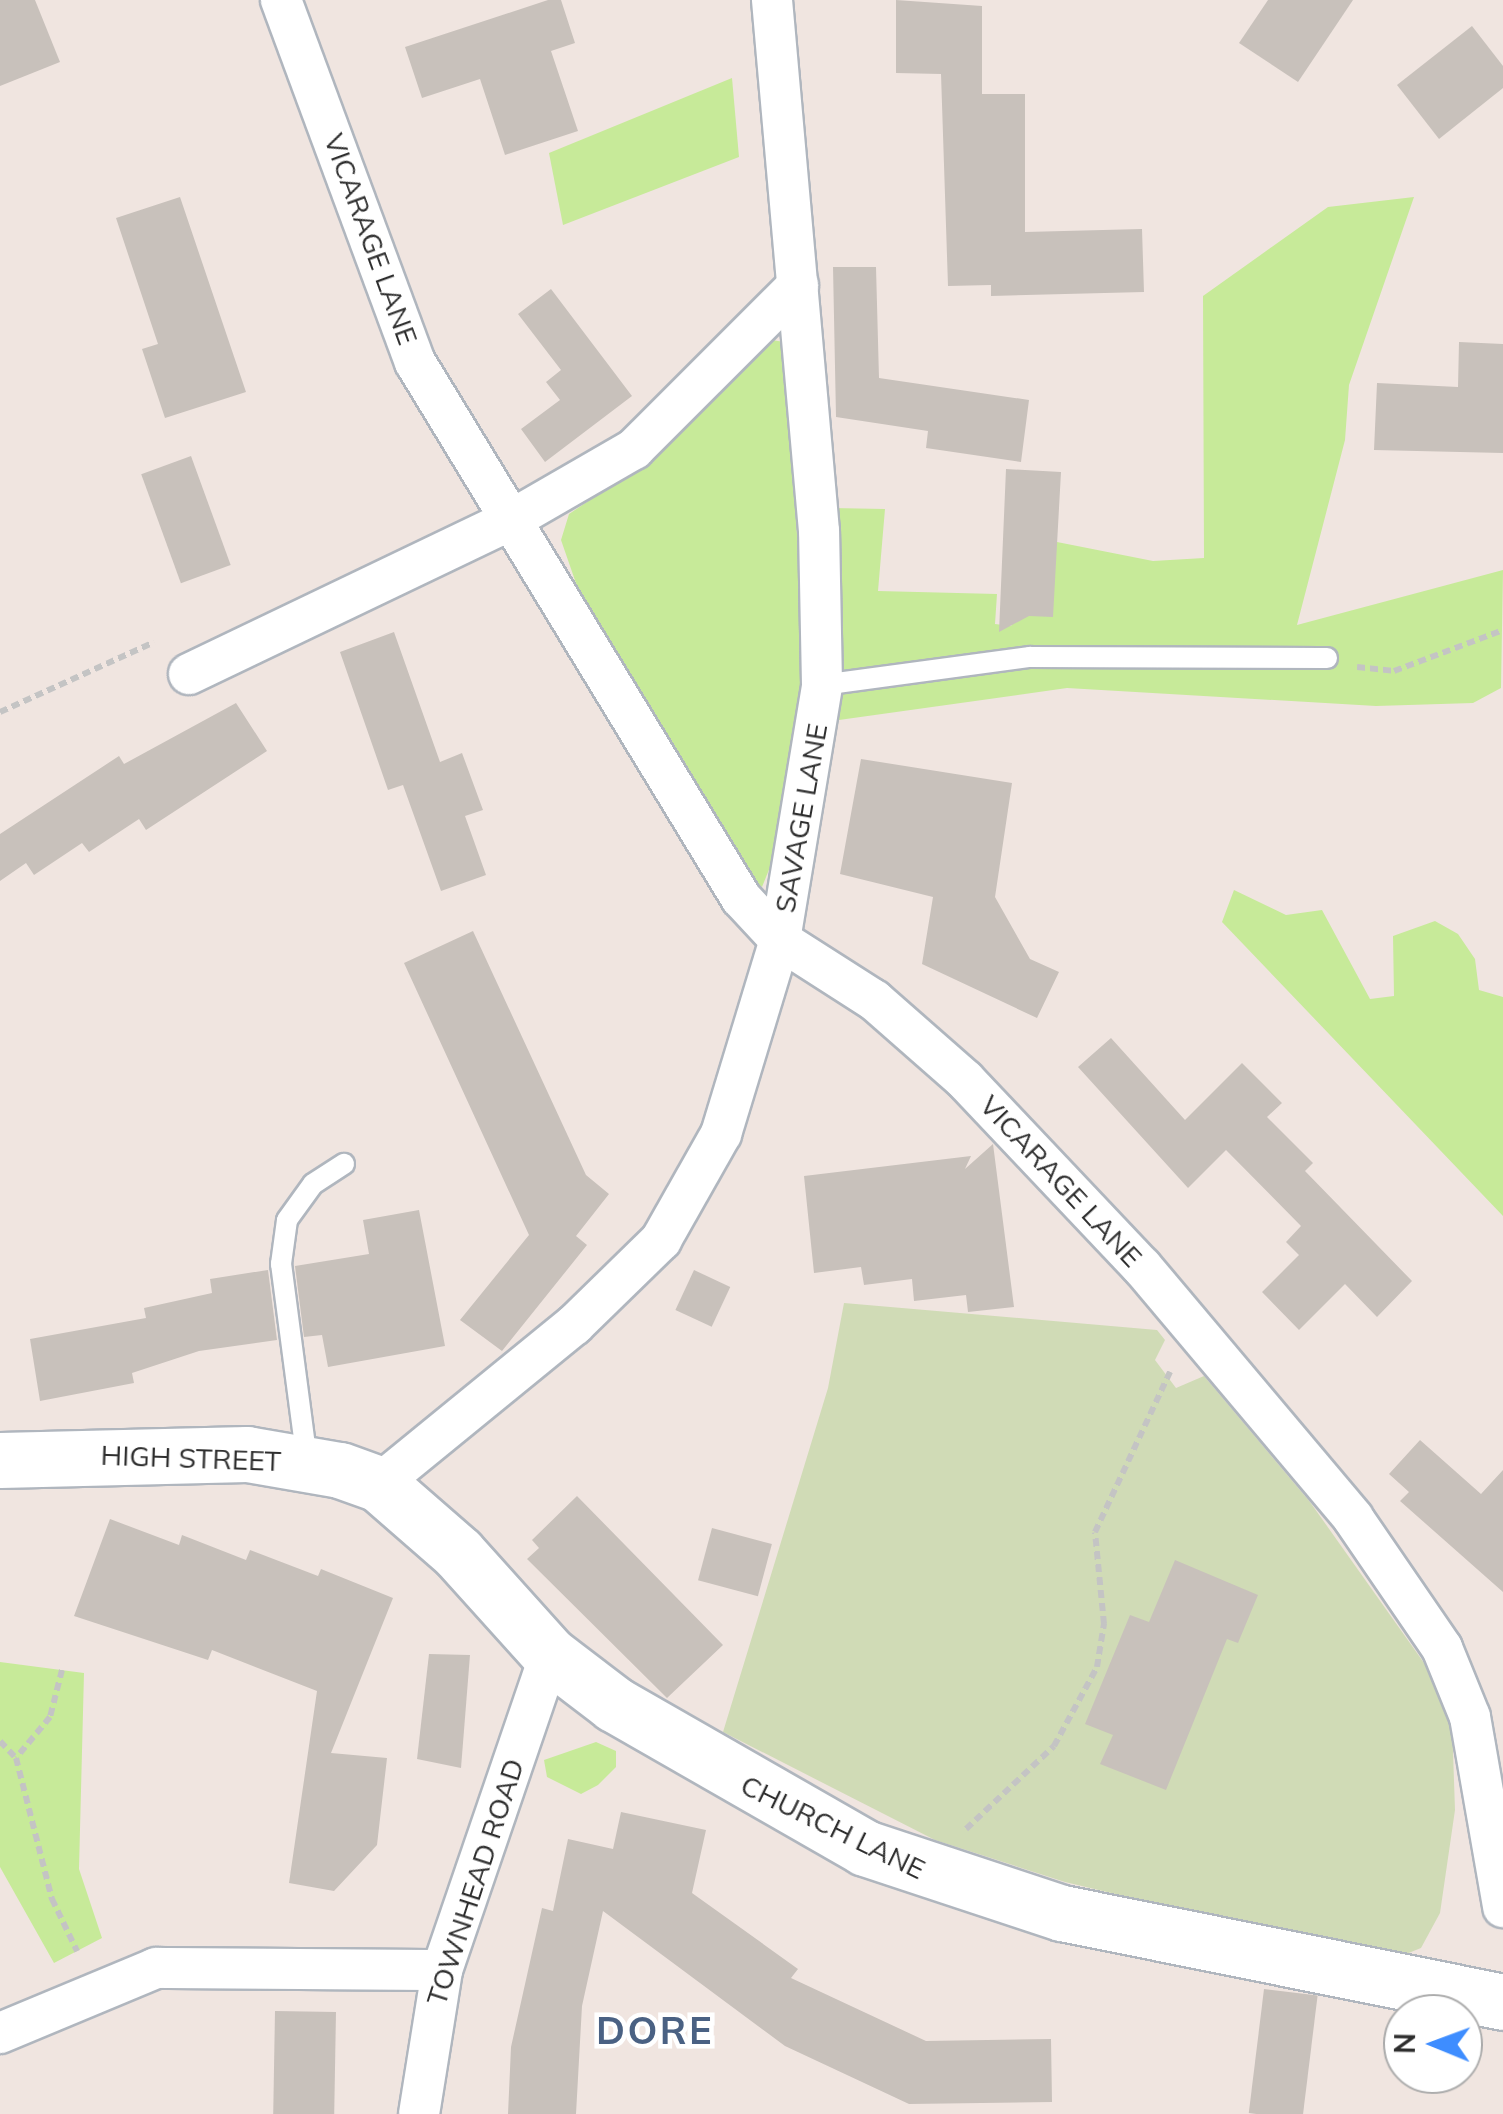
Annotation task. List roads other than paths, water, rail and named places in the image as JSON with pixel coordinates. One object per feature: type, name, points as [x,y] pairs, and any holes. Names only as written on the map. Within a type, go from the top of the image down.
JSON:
[{"type":"street","name":"VICARAGE LANE","points":[[281,0],[396,322],[740,898],[780,940],[874,1000],[965,1080],[1205,1342],[1353,1518],[1442,1648],[1470,1717],[1503,1907]]},
{"type":"street","name":"SAVAGE LANE","points":[[379,1484],[574,1325],[661,1240],[721,1134],[780,940],[822,685],[798,286],[772,0]]},
{"type":"street","points":[[189,674],[511,520],[634,449],[798,286]]},
{"type":"street","name":"HIGH STREET","points":[[0,1460],[137,1452],[307,1464],[379,1484]]},
{"type":"street","name":"CHURCH LANE","points":[[379,1484],[458,1553],[550,1655],[742,1785],[950,1882],[1252,1957],[1503,2002]]},
{"type":"street","name":"TOWNHEAD ROAD","points":[[419,2114],[442,1970],[550,1655]]},
{"type":"street","points":[[0,2033],[156,1968],[442,1970]]},
{"type":"lane","points":[[822,685],[1030,657],[1327,658]]},
{"type":"lane","points":[[307,1464],[283,1249],[287,1220],[313,1184],[344,1164]]},
{"type":"district","name":"DORE","points":[[655,2031]]}]
